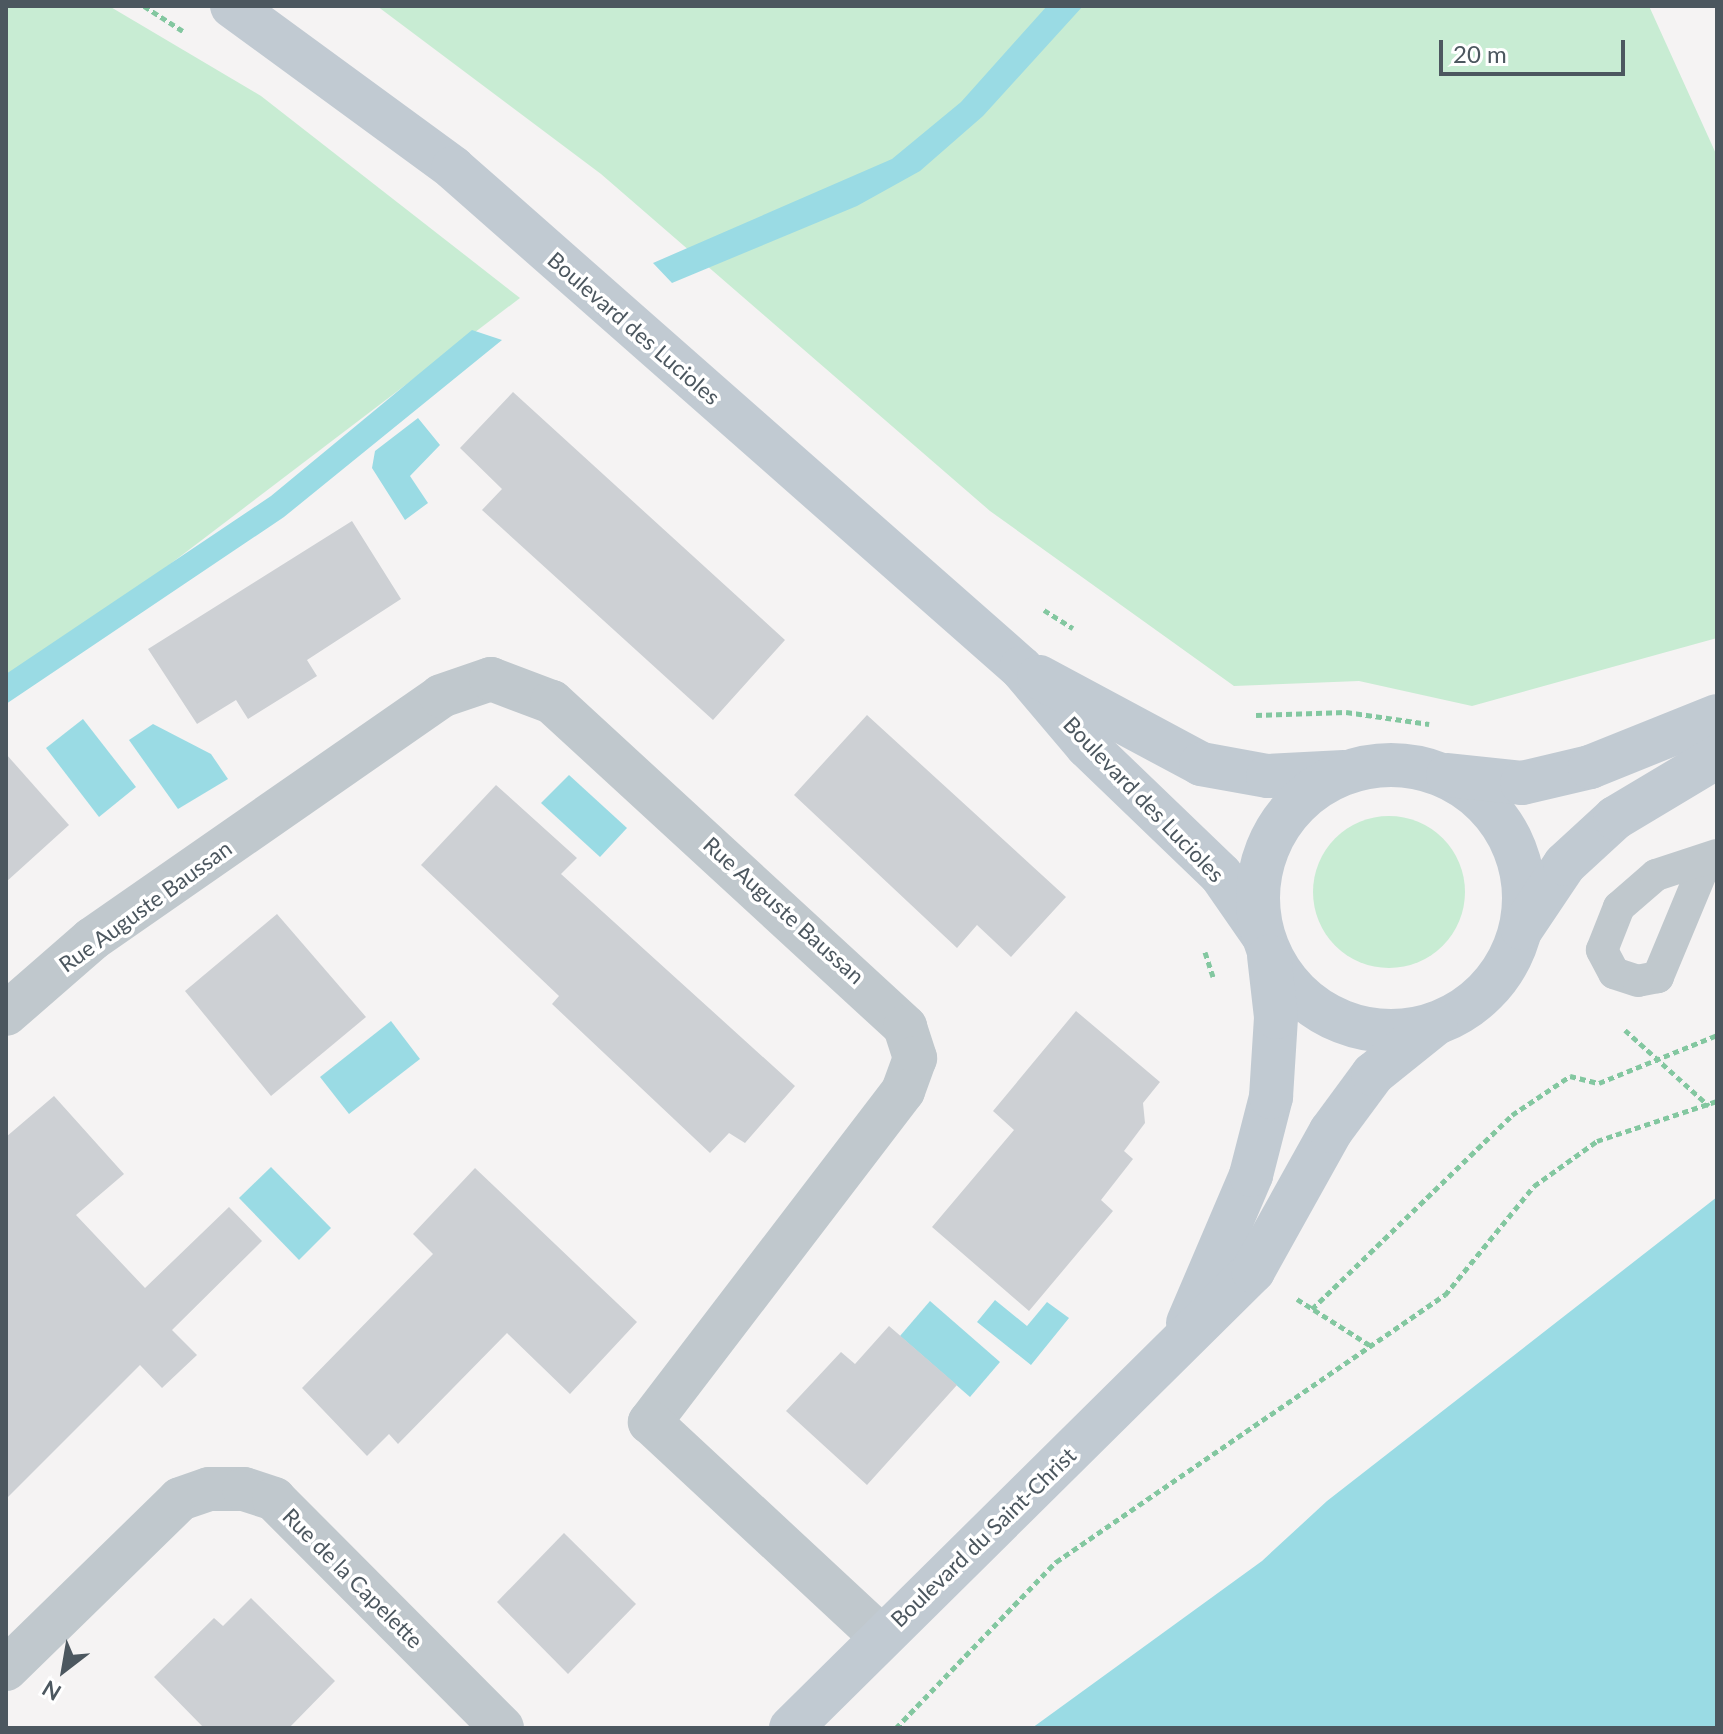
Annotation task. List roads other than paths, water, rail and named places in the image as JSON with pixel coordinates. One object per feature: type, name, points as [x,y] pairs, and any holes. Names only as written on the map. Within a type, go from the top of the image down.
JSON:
[{"type":"street","name":"Boulevard des Lucioles","points":[[232,6],[453,168],[1021,668],[1087,746],[1221,875],[1265,942]]},
{"type":"street","name":"Boulevard des Lucioles","points":[[1021,668],[1201,764],[1268,776],[1346,772]]},
{"type":"street","name":"Rue Auguste Baussan","points":[[6,1014],[92,939],[441,696],[491,679],[552,702],[905,1027],[915,1058],[903,1091],[650,1422],[881,1637]]},
{"type":"street","points":[[1717,716],[1590,767],[1522,783],[1394,765],[1346,772],[1311,791],[1270,842],[1257,894],[1265,942],[1289,984],[1319,1010],[1356,1027],[1395,1032],[1435,1024],[1474,1003],[1503,970],[1521,930],[1565,864],[1615,818],[1717,757]]},
{"type":"street","points":[[1442,774],[1481,800],[1510,838],[1524,883],[1521,930]]},
{"type":"street","name":"Boulevard du Saint-Christ","points":[[1177,1348],[1251,1175],[1271,1097],[1276,1017],[1265,942]]},
{"type":"street","name":"Boulevard du Saint-Christ","points":[[791,1728],[1253,1271],[1347,1108],[1373,1074],[1435,1024]]},
{"type":"street","name":"Rue de la Capelette","points":[[6,1669],[180,1499],[209,1489],[244,1489],[274,1499],[502,1728]]},
{"type":"water","points":[[1047,6],[1083,6],[983,116],[920,171],[857,206],[672,283],[653,263],[892,159],[961,102]]},
{"type":"water","points":[[472,330],[502,340],[284,517],[6,704],[6,674],[271,496]]},
{"type":"water","points":[[418,418],[440,445],[410,476],[428,503],[405,520],[372,468],[375,451]]},
{"type":"water","points":[[83,719],[136,787],[99,817],[46,748]]},
{"type":"water","points":[[153,724],[211,754],[228,779],[178,809],[129,740]]},
{"type":"water","points":[[569,775],[627,828],[600,857],[541,803]]},
{"type":"water","points":[[391,1021],[420,1059],[349,1114],[320,1077]]},
{"type":"water","points":[[271,1167],[331,1228],[299,1260],[239,1198]]},
{"type":"water","points":[[1717,1197],[1717,1728],[1032,1728],[1262,1561],[1327,1501]]},
{"type":"water","points":[[995,1300],[1027,1326],[1047,1302],[1069,1318],[1031,1365],[977,1322]]},
{"type":"water","points":[[930,1301],[1000,1362],[970,1397],[900,1336]]}]
